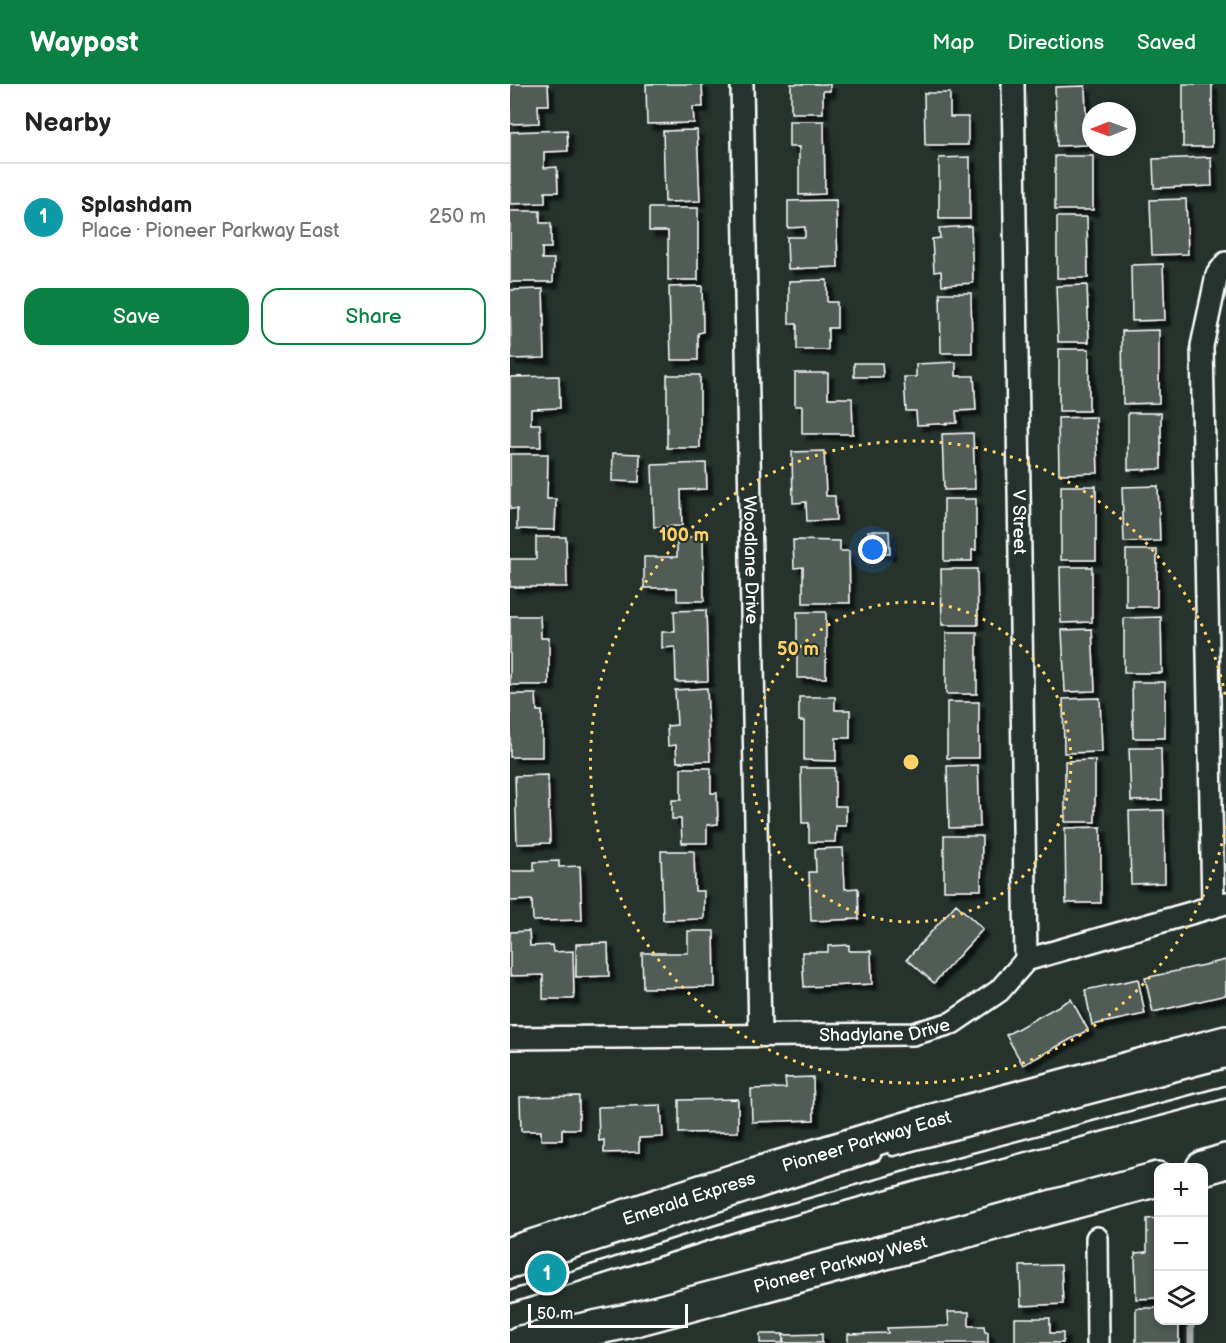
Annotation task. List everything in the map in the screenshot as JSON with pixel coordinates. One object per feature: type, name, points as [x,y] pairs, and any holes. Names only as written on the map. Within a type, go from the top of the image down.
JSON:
[{"type":"main road","name":"Pioneer Parkway East","points":[[510,1254],[744,1178],[933,1121],[1226,1043]]},
{"type":"main road","points":[[1208,1166],[1226,1161]]},
{"type":"main road","name":"Pioneer Parkway West","points":[[520,1343],[628,1320],[1154,1180]]},
{"type":"street","name":"Woodlane Drive","points":[[742,84],[760,1035]]},
{"type":"street","name":"V Street","points":[[1013,84],[1026,960]]},
{"type":"street","points":[[1026,960],[1220,905],[1202,346],[1217,275],[1226,263]]},
{"type":"street","name":"Shadylane Drive","points":[[510,1038],[913,1034],[952,1023],[999,992],[1026,960]]},
{"type":"street","points":[[1097,1238],[1098,1343]]},
{"type":"lane","name":"Emerald Express","points":[[510,1273],[886,1152],[1226,1062]]},
{"type":"lane","points":[[510,1297],[751,1221],[1226,1092]]},
{"type":"building","points":[[510,84],[548,84],[549,105],[538,105],[539,123],[510,124]]},
{"type":"building","points":[[646,84],[702,84],[703,107],[693,107],[694,123],[647,124]]},
{"type":"building","points":[[791,84],[830,84],[830,91],[823,91],[823,113],[791,113]]},
{"type":"building","points":[[1183,84],[1212,84],[1212,147],[1183,147]]},
{"type":"building","points":[[1085,86],[1086,102],[1082,102],[1082,145],[1057,146],[1055,87]]},
{"type":"building","points":[[924,93],[950,93],[950,117],[968,117],[968,145],[925,145]]},
{"type":"building","points":[[789,121],[824,121],[825,194],[799,195],[799,147],[789,147]]},
{"type":"building","points":[[567,130],[568,151],[544,152],[544,168],[557,167],[558,192],[545,192],[545,203],[510,204],[510,132]]},
{"type":"building","points":[[697,130],[700,201],[665,202],[663,131]]},
{"type":"building","points":[[1055,156],[1093,156],[1093,210],[1055,210]]},
{"type":"building","points":[[970,157],[970,219],[939,219],[939,158]]},
{"type":"building","points":[[1211,157],[1212,186],[1154,188],[1153,159]]},
{"type":"building","points":[[1186,199],[1188,254],[1152,255],[1150,200]]},
{"type":"building","points":[[836,200],[838,267],[788,269],[787,237],[805,237],[805,227],[788,228],[788,201]]},
{"type":"building","points":[[649,208],[698,208],[698,280],[668,280],[668,231],[649,231]]},
{"type":"building","points":[[510,211],[540,211],[540,223],[551,223],[551,248],[542,248],[542,259],[554,259],[553,282],[510,282]]},
{"type":"building","points":[[1057,217],[1087,217],[1088,278],[1057,278]]},
{"type":"building","points":[[971,226],[973,283],[942,285],[941,271],[934,272],[932,239],[940,238],[939,228]]},
{"type":"building","points":[[1163,264],[1165,320],[1132,321],[1131,265]]},
{"type":"building","points":[[827,280],[827,302],[837,302],[837,328],[828,328],[828,350],[797,350],[797,324],[789,324],[789,281]]},
{"type":"building","points":[[1087,285],[1089,342],[1058,342],[1056,286]]},
{"type":"building","points":[[702,286],[703,332],[698,333],[698,360],[671,360],[669,287]]},
{"type":"building","points":[[543,289],[545,358],[511,359],[510,290]]},
{"type":"building","points":[[940,293],[971,293],[972,353],[941,353]]},
{"type":"building","points":[[1159,330],[1159,403],[1123,404],[1122,331]]},
{"type":"building","points":[[1059,349],[1089,349],[1089,411],[1059,411]]},
{"type":"building","points":[[956,362],[956,376],[974,376],[976,410],[956,411],[957,423],[917,425],[916,411],[906,411],[904,377],[916,377],[916,364]]},
{"type":"building","points":[[854,363],[882,363],[883,377],[854,377]]},
{"type":"building","points":[[795,373],[828,373],[828,398],[852,398],[853,434],[802,434],[802,406],[795,406]]},
{"type":"building","points":[[667,375],[700,375],[700,448],[667,448]]},
{"type":"building","points":[[559,376],[560,408],[531,409],[531,424],[540,424],[541,447],[510,447],[510,377]]},
{"type":"building","points":[[1128,413],[1161,413],[1161,469],[1128,470]]},
{"type":"building","points":[[1096,417],[1098,473],[1059,474],[1058,418]]},
{"type":"building","points":[[973,433],[975,489],[944,490],[942,434]]},
{"type":"building","points":[[824,451],[826,496],[835,496],[836,520],[807,521],[806,502],[793,503],[792,452]]},
{"type":"building","points":[[613,453],[640,454],[639,482],[612,481]]},
{"type":"building","points":[[510,454],[548,454],[547,499],[556,499],[555,530],[517,529],[517,509],[510,509]]},
{"type":"building","points":[[706,463],[707,489],[681,490],[682,526],[654,527],[652,465]]},
{"type":"building","points":[[1061,486],[1096,486],[1096,560],[1061,560]]},
{"type":"building","points":[[1158,486],[1160,541],[1124,542],[1122,487]]},
{"type":"building","points":[[944,499],[976,499],[976,550],[972,550],[972,561],[944,561]]},
{"type":"building","points":[[868,531],[889,531],[890,554],[868,554]]},
{"type":"building","points":[[536,537],[566,537],[567,587],[510,587],[510,559],[536,559]]},
{"type":"building","points":[[677,537],[703,537],[704,601],[677,601],[677,588],[644,588],[644,557],[677,557]]},
{"type":"building","points":[[793,540],[840,541],[840,551],[849,551],[850,603],[803,603],[803,567],[794,568]]},
{"type":"building","points":[[1126,550],[1157,550],[1157,607],[1126,607]]},
{"type":"building","points":[[1060,567],[1092,567],[1092,622],[1061,623]]},
{"type":"building","points":[[941,569],[977,569],[978,625],[942,625]]},
{"type":"building","points":[[706,610],[708,681],[676,682],[675,647],[662,648],[662,632],[675,632],[674,611]]},
{"type":"building","points":[[797,612],[826,612],[826,678],[797,678]]},
{"type":"building","points":[[510,616],[540,616],[541,638],[549,638],[549,685],[510,685]]},
{"type":"building","points":[[1161,617],[1162,673],[1124,673],[1124,618]]},
{"type":"building","points":[[1092,629],[1095,691],[1065,692],[1062,630]]},
{"type":"building","points":[[946,633],[977,633],[977,694],[946,694]]},
{"type":"building","points":[[1132,682],[1165,682],[1165,738],[1133,738]]},
{"type":"building","points":[[707,688],[710,761],[677,762],[676,745],[668,746],[667,726],[677,725],[675,690]]},
{"type":"building","points":[[510,694],[536,694],[537,711],[542,711],[542,757],[510,757]]},
{"type":"building","points":[[799,697],[835,697],[835,710],[850,710],[850,738],[836,738],[836,761],[804,760],[804,721],[799,721]]},
{"type":"building","points":[[1100,698],[1102,752],[1064,753],[1063,699]]},
{"type":"building","points":[[947,702],[979,702],[979,758],[947,758]]},
{"type":"building","points":[[1129,748],[1161,748],[1162,800],[1131,801]]},
{"type":"building","points":[[1095,760],[1095,822],[1065,822],[1065,761]]},
{"type":"building","points":[[978,765],[980,827],[949,828],[947,766]]},
{"type":"building","points":[[681,768],[711,768],[711,793],[717,793],[718,824],[707,825],[707,843],[682,843],[681,819],[672,819],[672,800],[681,800]]},
{"type":"building","points":[[801,768],[835,768],[835,806],[846,806],[846,826],[836,826],[835,842],[809,842],[809,823],[802,823]]},
{"type":"building","points":[[548,775],[550,843],[517,844],[515,776]]},
{"type":"building","points":[[1164,810],[1165,883],[1131,884],[1129,811]]},
{"type":"building","points":[[1101,827],[1101,903],[1066,903],[1065,828]]},
{"type":"building","points":[[944,836],[982,836],[981,890],[944,890]]},
{"type":"building","points":[[843,848],[845,889],[858,888],[859,919],[811,921],[809,872],[816,872],[815,849]]},
{"type":"building","points":[[661,851],[694,851],[695,891],[704,891],[704,919],[663,920]]},
{"type":"building","points":[[559,861],[559,867],[580,866],[582,920],[533,921],[532,900],[510,901],[510,871],[534,871],[534,862]]},
{"type":"building","points":[[956,904],[983,929],[934,983],[907,959]]},
{"type":"building","points":[[529,931],[530,946],[552,945],[553,952],[573,951],[574,999],[543,999],[543,975],[510,976],[510,932]]},
{"type":"building","points":[[688,931],[714,931],[715,987],[643,988],[642,953],[688,953]]},
{"type":"building","points":[[608,943],[609,976],[576,977],[576,944]]},
{"type":"building","points":[[849,945],[849,951],[871,951],[872,984],[804,987],[802,952],[828,952],[828,946]]},
{"type":"building","points":[[1226,960],[1226,995],[1153,1012],[1145,978]]},
{"type":"building","points":[[1138,979],[1145,1014],[1092,1025],[1085,990]]},
{"type":"building","points":[[1071,999],[1088,1030],[1023,1065],[1006,1035]]},
{"type":"building","points":[[813,1077],[814,1120],[752,1122],[751,1089],[786,1088],[785,1078]]},
{"type":"building","points":[[579,1096],[579,1129],[562,1129],[562,1140],[541,1140],[541,1131],[521,1131],[520,1097]]},
{"type":"building","points":[[738,1099],[738,1132],[679,1133],[679,1100]]},
{"type":"building","points":[[661,1105],[663,1137],[639,1138],[639,1152],[604,1153],[604,1140],[599,1141],[598,1107]]},
{"type":"building","points":[[1154,1218],[1154,1298],[1136,1299],[1135,1253],[1147,1252],[1147,1219]]},
{"type":"building","points":[[1061,1265],[1063,1304],[1021,1306],[1020,1266]]},
{"type":"building","points":[[1136,1308],[1154,1308],[1154,1325],[1179,1325],[1179,1343],[1136,1343]]},
{"type":"building","points":[[948,1312],[969,1312],[969,1326],[984,1326],[985,1332],[988,1332],[988,1343],[848,1343],[848,1334],[888,1333],[887,1328],[949,1326]]},
{"type":"building","points":[[1015,1318],[1050,1318],[1050,1333],[1063,1333],[1063,1343],[1015,1343]]},
{"type":"building","points":[[760,1334],[783,1334],[783,1343],[760,1343]]},
{"type":"building","points":[[822,1334],[822,1343],[784,1343],[783,1335]]},
{"type":"waterway","points":[[1191,1325],[1191,1343]]},
{"type":"place","name":"Splashdam","points":[[547,1273]]}]
